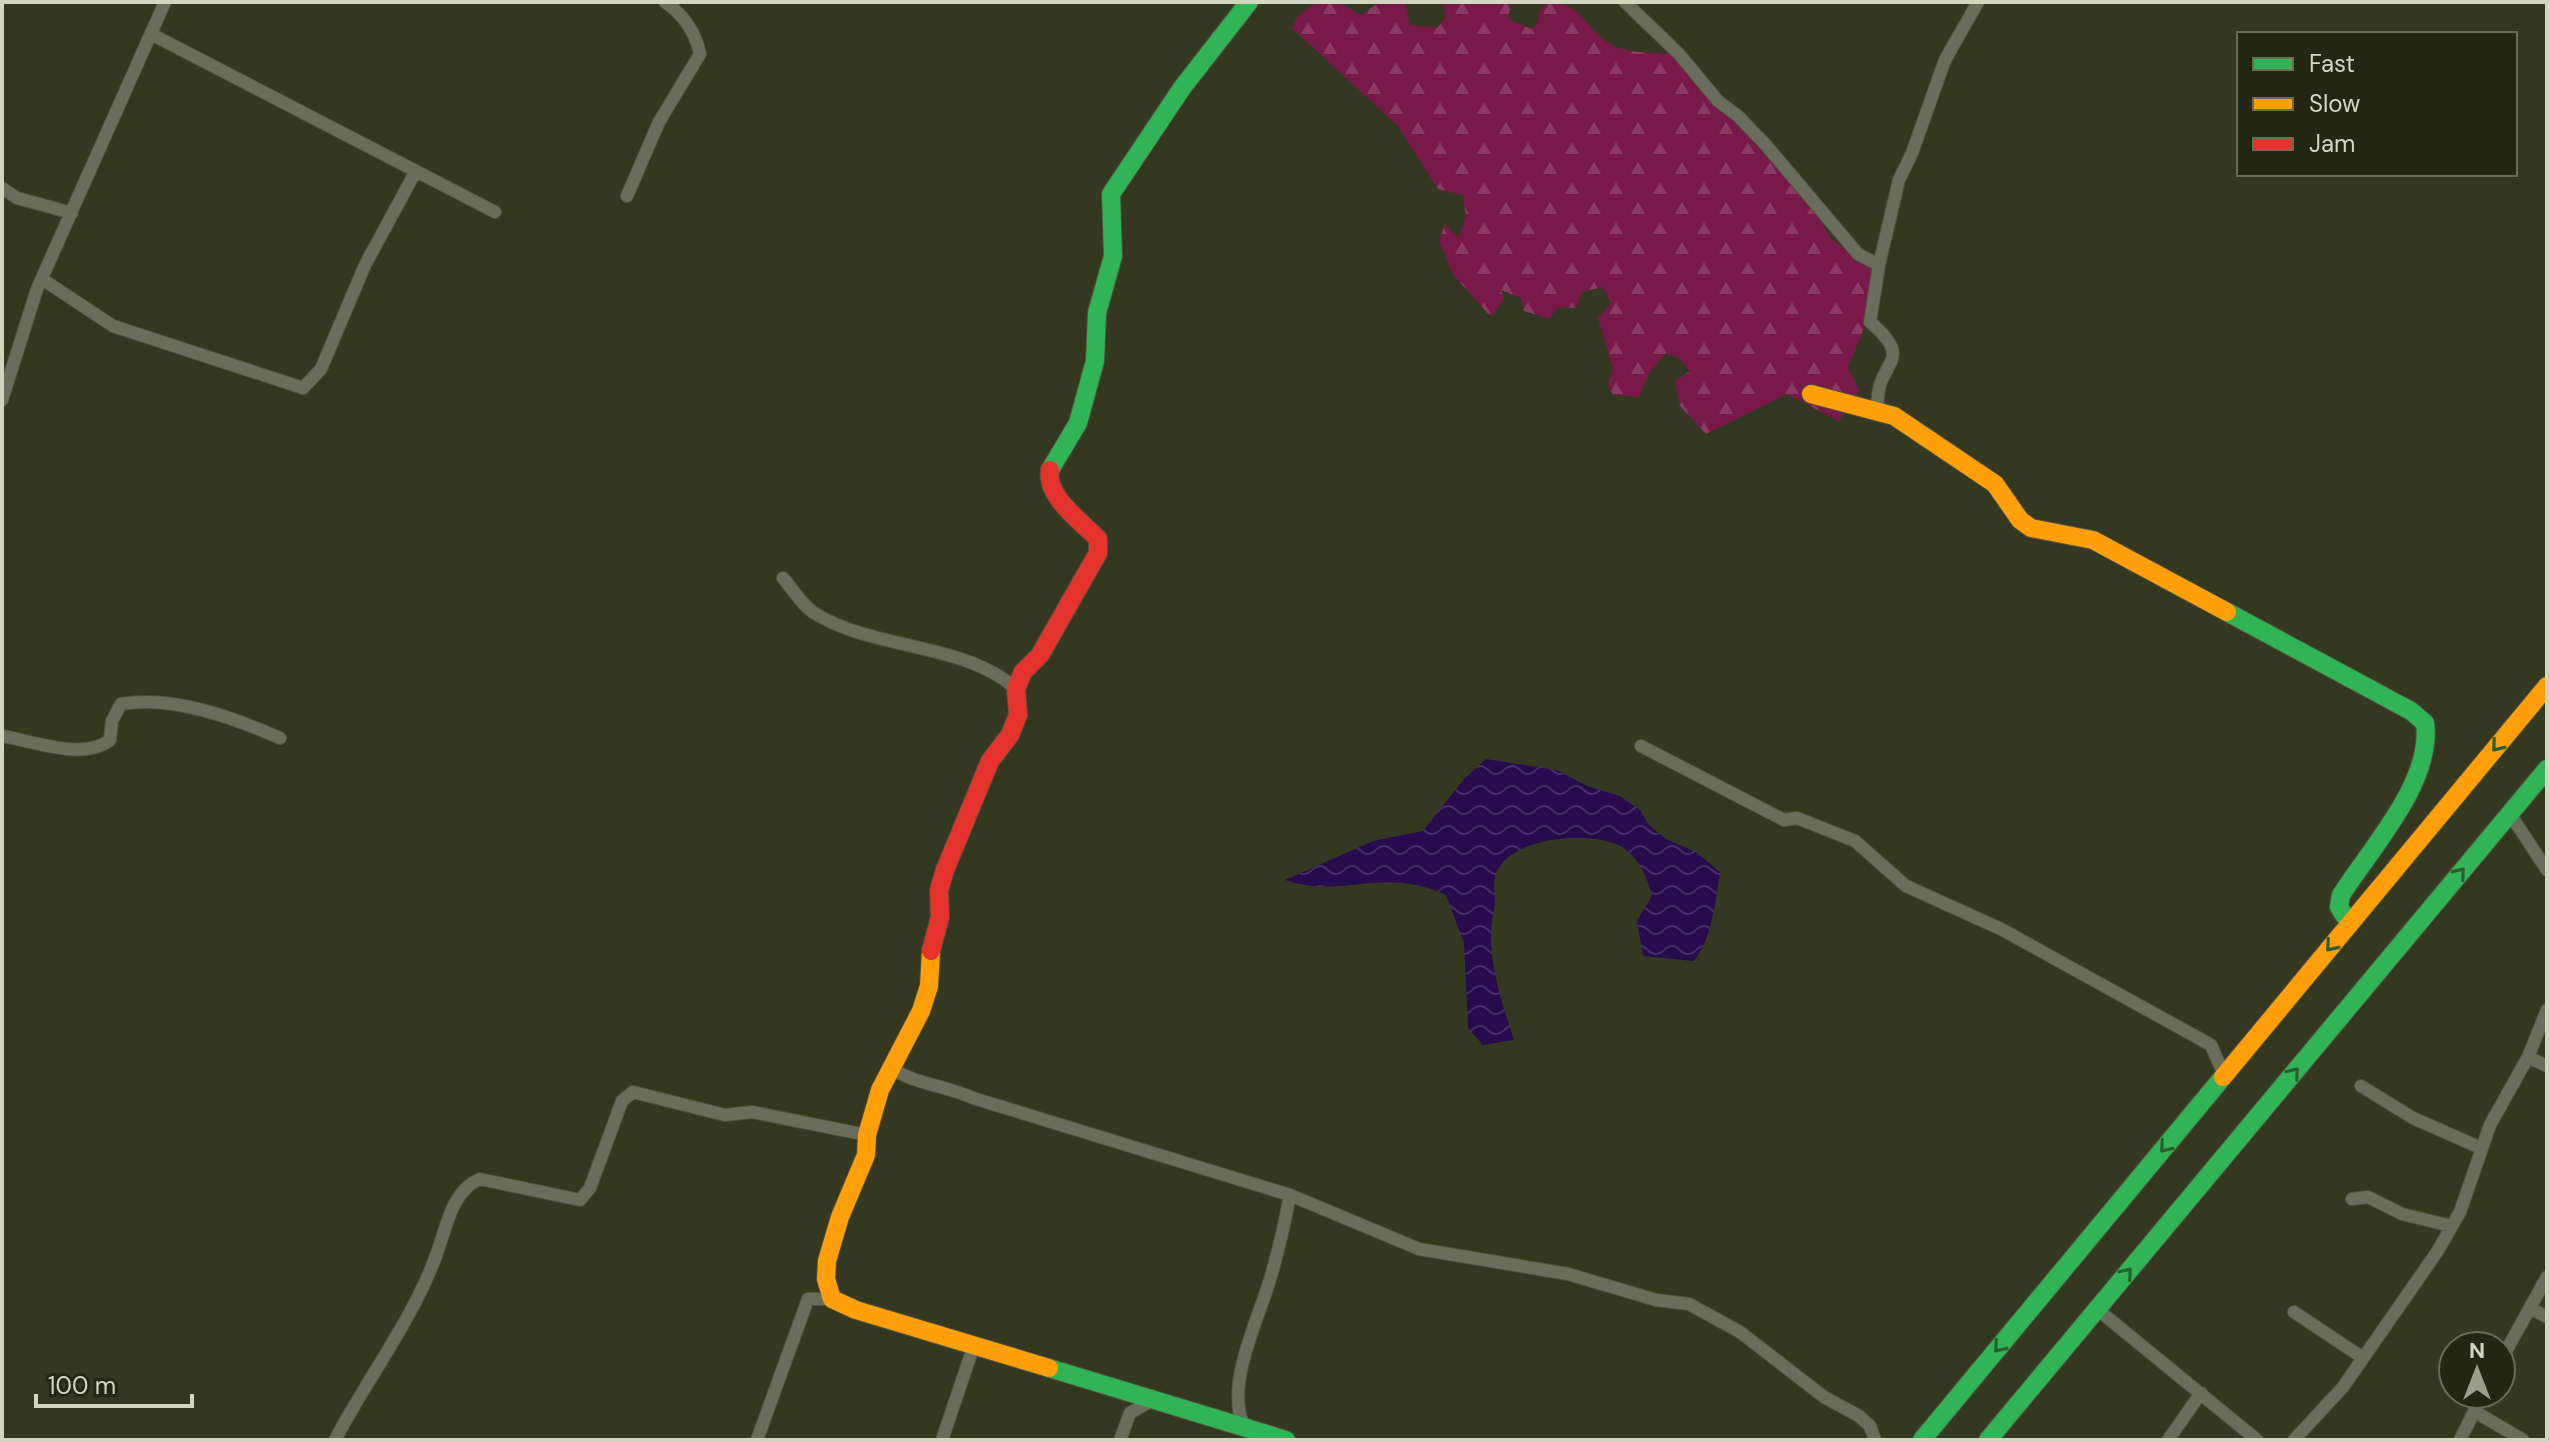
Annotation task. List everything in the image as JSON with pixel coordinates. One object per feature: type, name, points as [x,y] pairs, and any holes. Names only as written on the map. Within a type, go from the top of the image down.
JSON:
[{"type":"main road","points":[[1249,2],[1182,88],[1111,194],[1113,256],[1097,313],[1095,361],[1078,423],[1051,466],[1048,480],[1053,492],[1098,539],[1098,553],[1040,655],[1023,672],[1016,689],[1018,715],[1010,735],[990,761],[945,870],[939,890],[940,917],[931,941],[929,986],[894,1069],[880,1090],[867,1135],[866,1155],[840,1217],[827,1261],[826,1279],[832,1299],[856,1310],[1156,1398],[1286,1440]]},
{"type":"main road","points":[[1811,394],[1878,409],[1894,416],[1995,484],[2008,496],[2019,521],[2028,526],[2090,538],[2312,663],[2411,711],[2425,723],[2428,745],[2420,774],[2341,895],[2339,907],[2350,924]]},
{"type":"main road","points":[[1922,1440],[2547,686]]},
{"type":"main road","points":[[1988,1440],[2547,769]]},
{"type":"street","points":[[2,400],[42,279],[165,2]]},
{"type":"street","points":[[627,196],[659,122],[700,54],[697,40],[678,10],[665,2]]},
{"type":"street","points":[[1625,2],[1679,54],[1718,101],[1738,116],[1765,144],[1858,254],[1879,265]]},
{"type":"street","points":[[1878,409],[1876,390],[1894,356],[1891,340],[1870,322],[1879,265],[1899,180],[1912,153],[1945,60],[1978,2]]},
{"type":"street","points":[[151,34],[495,212]]},
{"type":"street","points":[[42,279],[113,326],[303,388],[321,369],[365,265],[416,171]]},
{"type":"street","points":[[2,188],[17,198],[72,213]]},
{"type":"street","points":[[783,578],[813,613],[876,637],[969,661],[1016,689]]},
{"type":"street","points":[[2,736],[73,749],[100,749],[110,740],[112,721],[121,704],[143,700],[237,719],[280,738]]},
{"type":"street","points":[[1641,746],[1772,815],[1784,820],[1797,818],[1811,822],[1855,841],[1906,886],[2001,929],[2211,1045],[2224,1075]]},
{"type":"street","points":[[2510,814],[2547,870]]},
{"type":"street","points":[[2294,1440],[2331,1402],[2437,1252],[2460,1212],[2481,1148],[2528,1057],[2547,1010]]},
{"type":"street","points":[[2528,1057],[2547,1066]]},
{"type":"street","points":[[894,1069],[905,1078],[947,1085],[973,1098],[1290,1195],[1419,1249],[1568,1274],[1656,1300],[1689,1304],[1740,1332],[1824,1397],[1859,1416],[1874,1431],[1875,1440]]},
{"type":"street","points":[[2361,1086],[2413,1118],[2481,1148]]},
{"type":"street","points":[[335,1440],[426,1278],[465,1185],[480,1179],[580,1200],[590,1188],[622,1101],[633,1092],[725,1115],[752,1112],[867,1135]]},
{"type":"street","points":[[1244,1426],[1238,1407],[1249,1337],[1266,1294],[1290,1195]]},
{"type":"street","points":[[2352,1199],[2368,1197],[2402,1214],[2451,1226]]},
{"type":"street","points":[[2517,1331],[2547,1277]]},
{"type":"street","points":[[757,1440],[808,1299],[832,1299]]},
{"type":"street","points":[[2530,1308],[2547,1317]]},
{"type":"street","points":[[2097,1309],[2257,1440]]},
{"type":"street","points":[[2294,1312],[2363,1358]]},
{"type":"street","points":[[942,1440],[974,1345]]},
{"type":"street","points":[[2168,1440],[2201,1393]]},
{"type":"street","points":[[1120,1440],[1130,1413],[1156,1398]]},
{"type":"street","points":[[2460,1440],[2474,1411],[2523,1440]]},
{"type":"green space","points":[[1317,2],[1338,2],[1361,15],[1380,2],[1405,2],[1410,25],[1437,28],[1446,17],[1443,2],[1511,2],[1508,19],[1531,29],[1538,23],[1539,11],[1549,2],[1560,3],[1576,12],[1610,44],[1632,51],[1674,55],[1713,104],[1743,125],[1813,207],[1831,239],[1854,257],[1876,267],[1869,316],[1848,367],[1859,390],[1839,421],[1787,394],[1706,434],[1680,406],[1675,381],[1690,371],[1681,360],[1666,353],[1649,373],[1639,397],[1613,395],[1608,387],[1613,368],[1598,318],[1611,303],[1603,287],[1582,292],[1576,308],[1558,307],[1549,319],[1524,311],[1521,298],[1501,290],[1504,299],[1491,317],[1454,276],[1439,241],[1445,224],[1458,238],[1466,217],[1463,195],[1438,189],[1397,125],[1292,28],[1298,16]]},
{"type":"water","points":[[1486,759],[1557,770],[1587,786],[1620,796],[1640,810],[1649,825],[1666,839],[1696,852],[1720,872],[1708,933],[1693,961],[1643,956],[1637,920],[1652,896],[1643,870],[1625,849],[1611,842],[1573,838],[1552,840],[1515,852],[1502,863],[1494,880],[1491,932],[1498,987],[1514,1040],[1483,1045],[1468,1028],[1464,943],[1446,895],[1401,883],[1326,887],[1285,880],[1373,841],[1423,831],[1464,779]]},
{"type":"traffic: fast","points":[[1050,470],[1078,423],[1095,361],[1097,313],[1113,256],[1111,194],[1182,88],[1249,2]]},
{"type":"traffic: fast","points":[[2227,612],[2411,711],[2425,723],[2425,745],[2420,768],[2410,790],[2398,813],[2341,895],[2339,907],[2350,924]]},
{"type":"traffic: fast","points":[[1988,1440],[2547,769]]},
{"type":"traffic: fast","points":[[1922,1440],[2223,1077]]},
{"type":"traffic: fast","points":[[1049,1368],[1286,1440]]},
{"type":"traffic: slow","points":[[1811,394],[1894,416],[1995,484],[2020,520],[2031,528],[2093,540],[2227,612]]},
{"type":"traffic: slow","points":[[2223,1077],[2547,686]]},
{"type":"traffic: slow","points":[[931,951],[929,986],[921,1011],[880,1090],[867,1135],[866,1155],[840,1217],[827,1261],[826,1279],[832,1299],[856,1310],[1049,1368]]},
{"type":"traffic: jam","points":[[931,951],[940,917],[939,890],[945,870],[990,761],[1010,735],[1018,715],[1016,689],[1023,672],[1040,655],[1098,553],[1098,539],[1059,499],[1050,480],[1050,470]]}]
